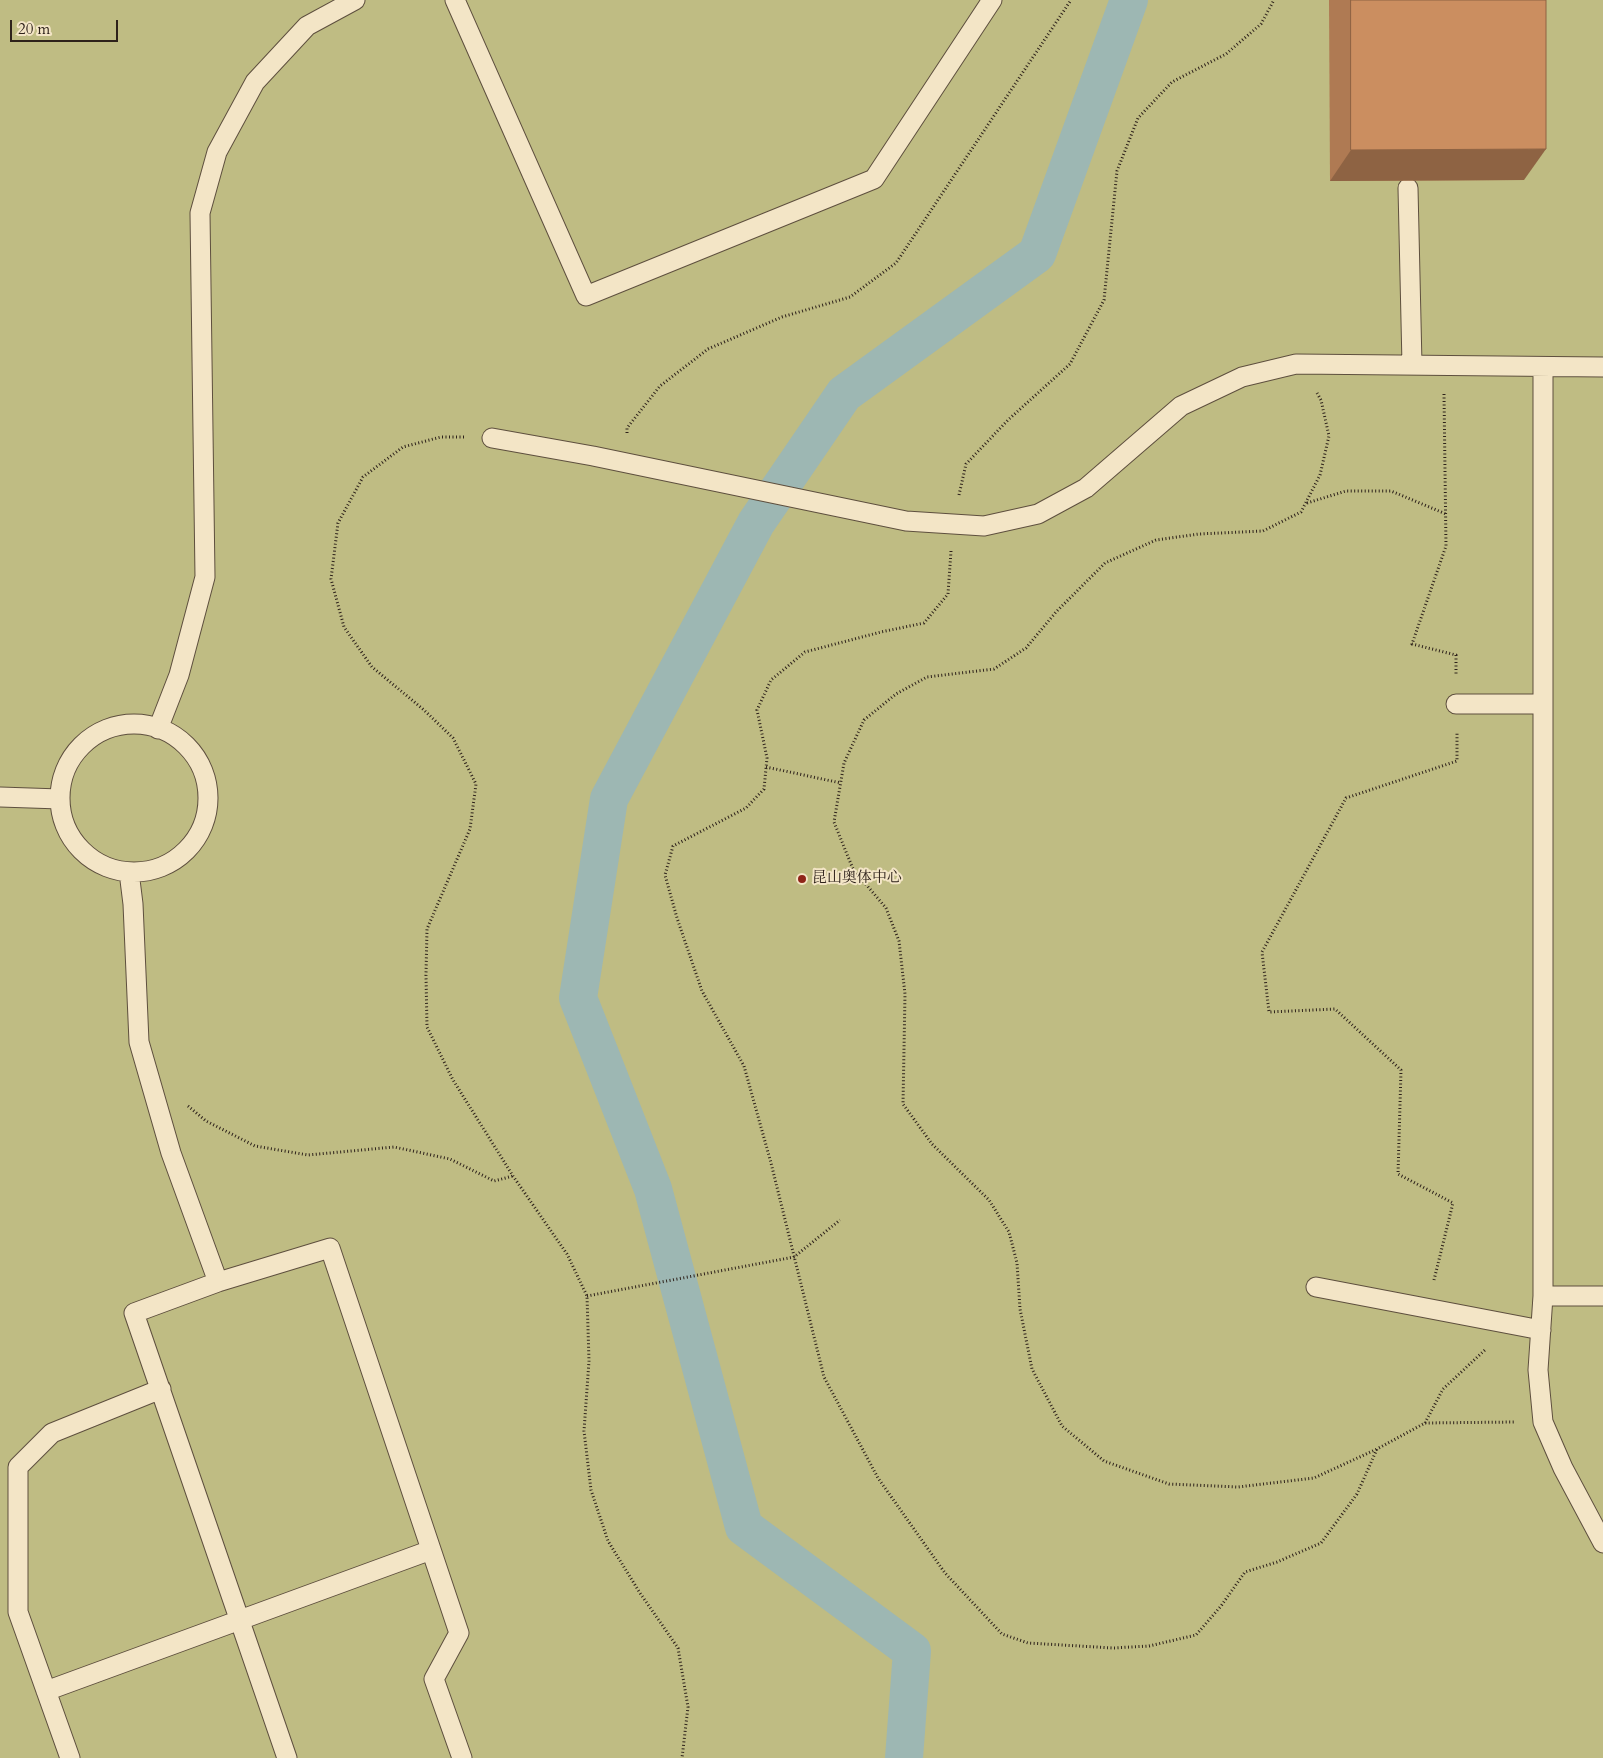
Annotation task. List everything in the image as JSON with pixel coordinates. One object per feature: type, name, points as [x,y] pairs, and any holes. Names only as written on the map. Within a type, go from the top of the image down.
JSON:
[{"type":"lane","points":[[158,729],[179,675],[205,577],[200,213],[216,152],[255,82],[307,26],[355,0]]},
{"type":"lane","points":[[455,0],[586,296],[874,178],[992,0]]},
{"type":"lane","points":[[1408,188],[1412,365]]},
{"type":"lane","points":[[492,438],[624,462],[906,521],[984,526],[1038,514],[1086,488],[1181,406],[1242,377],[1296,364],[1603,367]]},
{"type":"lane","points":[[1543,367],[1543,1296],[1538,1370],[1543,1422],[1564,1468],[1603,1543]]},
{"type":"lane","points":[[1456,704],[1543,704]]},
{"type":"lane","points":[[122,725],[147,725],[158,729],[171,733],[190,749],[203,770],[209,795],[206,820],[194,842],[176,859],[154,870],[129,872],[104,866],[84,854],[69,835],[61,813],[60,799],[60,789],[66,766],[80,746],[99,732],[122,725]]},
{"type":"lane","points":[[0,797],[60,799]]},
{"type":"lane","points":[[129,872],[133,904],[139,1042],[171,1153],[218,1282]]},
{"type":"lane","points":[[287,1758],[134,1313],[218,1282],[330,1248],[459,1633],[434,1679],[462,1758]]},
{"type":"lane","points":[[1316,1287],[1541,1330]]},
{"type":"lane","points":[[1543,1296],[1603,1296]]},
{"type":"lane","points":[[70,1758],[18,1612],[18,1467],[52,1433],[161,1389]]},
{"type":"lane","points":[[46,1691],[431,1550]]},
{"type":"path","points":[[624,462],[627,428],[660,386],[708,349],[782,317],[850,297],[896,263],[1071,0]]},
{"type":"path","points":[[1274,0],[1262,24],[1226,54],[1172,82],[1138,118],[1117,171],[1104,300],[1070,364],[1008,420],[966,464],[953,525],[948,594],[924,623],[805,652],[771,680],[758,710],[767,758],[764,789],[746,808],[673,846],[665,875],[677,918],[702,991],[744,1066],[771,1163],[824,1377],[878,1478],[945,1574],[1002,1634],[1028,1643],[1113,1648],[1149,1646],[1196,1635],[1221,1606],[1244,1572],[1277,1562],[1322,1543],[1357,1494],[1377,1449]]},
{"type":"path","points":[[1296,364],[1322,400],[1329,436],[1320,475],[1302,512],[1263,531],[1199,534],[1156,540],[1105,563],[1056,612],[1026,648],[994,669],[927,677],[896,694],[864,720],[844,763],[834,822],[853,869],[886,908],[900,941],[905,994],[902,1104],[932,1144],[989,1200],[1009,1232],[1017,1263],[1020,1309],[1032,1369],[1062,1426],[1104,1461],[1169,1484],[1238,1487],[1314,1478],[1377,1449],[1425,1423],[1543,1422]]},
{"type":"path","points":[[1427,1308],[1453,1203],[1398,1174],[1401,1070],[1335,1009],[1269,1012],[1262,952],[1346,798],[1457,761],[1456,655],[1412,644],[1446,546],[1444,366]]},
{"type":"path","points":[[492,438],[441,437],[403,448],[363,477],[338,523],[331,579],[344,627],[372,667],[424,710],[453,738],[476,784],[470,829],[427,929],[427,1027],[453,1080],[513,1176],[567,1254],[587,1296],[589,1361],[584,1431],[591,1490],[608,1541],[640,1593],[678,1648],[688,1707],[682,1758]]},
{"type":"path","points":[[1306,503],[1346,491],[1391,491],[1446,514]]},
{"type":"path","points":[[766,767],[840,783]]},
{"type":"path","points":[[184,1102],[206,1121],[255,1146],[308,1154],[394,1147],[450,1159],[494,1181],[513,1176]]},
{"type":"path","points":[[587,1296],[794,1257],[840,1220]]},
{"type":"path","points":[[1425,1423],[1443,1389],[1512,1324]]},
{"type":"shaded area","name":"昆山奥体中心","points":[[0,0],[1603,0],[1603,1758],[0,1758]]},
{"type":"building","points":[[1351,0],[1546,0],[1546,149],[1351,150]]},
{"type":"waterway","points":[[904,1758],[912,1651],[744,1527],[653,1189],[578,998],[609,799],[756,523],[844,394],[1037,254],[1129,0]]},
{"type":"place","name":"昆山奥体中心","points":[[802,879]]}]
